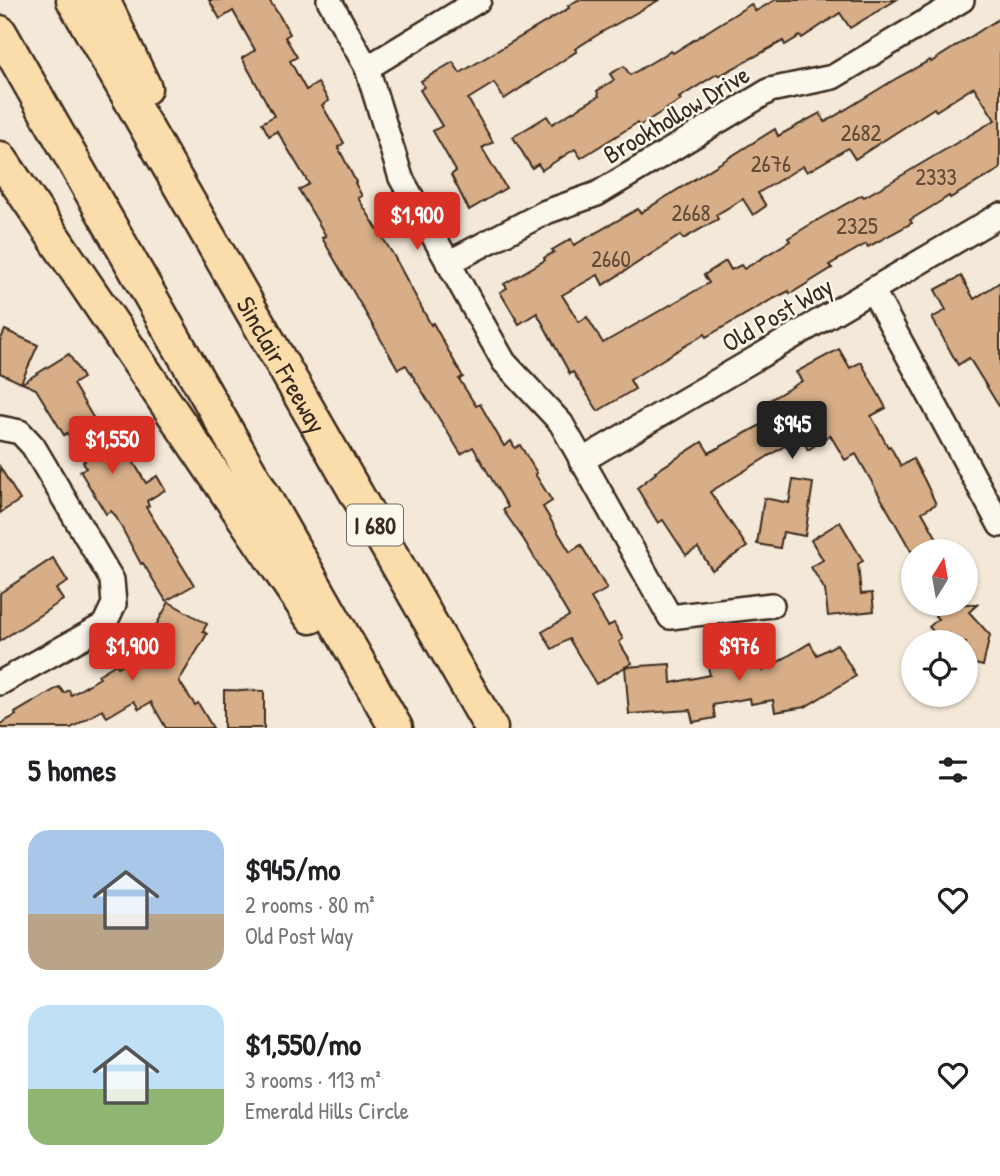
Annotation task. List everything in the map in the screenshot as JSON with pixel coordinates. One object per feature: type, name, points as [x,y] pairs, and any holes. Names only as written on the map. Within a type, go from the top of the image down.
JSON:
[{"type":"highway","name":"Sinclair Freeway","points":[[73,0],[491,728]]},
{"type":"highway","points":[[103,0],[259,322]]},
{"type":"highway","points":[[0,32],[396,728]]},
{"type":"highway","points":[[1,159],[387,728]]},
{"type":"street","points":[[328,0],[367,68],[401,178],[448,263],[505,362],[561,423],[670,617],[772,605]]},
{"type":"street","points":[[367,68],[479,0]]},
{"type":"street","name":"Brookhollow Drive","points":[[448,263],[545,212],[597,194],[770,90],[833,76],[928,8],[962,0]]},
{"type":"street","name":"Old Post Way","points":[[582,461],[1000,215]]},
{"type":"street","points":[[873,291],[1000,525]]},
{"type":"street","points":[[0,428],[20,432],[33,446],[111,580],[114,604],[104,625],[0,683]]},
{"type":"building","points":[[209,0],[269,0],[279,15],[290,34],[285,37],[297,57],[290,61],[306,90],[318,83],[329,101],[322,105],[344,143],[338,147],[362,196],[358,198],[394,256],[431,325],[433,323],[463,377],[459,379],[476,406],[480,404],[504,446],[511,441],[515,448],[520,445],[552,501],[543,507],[570,552],[581,545],[607,589],[591,598],[608,626],[614,623],[623,639],[619,642],[632,663],[596,684],[569,639],[552,649],[542,632],[569,616],[503,510],[508,507],[473,447],[461,454],[406,365],[398,369],[322,238],[326,236],[299,190],[309,184],[277,131],[269,136],[262,123],[274,116],[242,58],[255,50],[233,11],[220,19]]},
{"type":"building","points":[[578,0],[659,0],[575,49],[577,51],[504,99],[494,83],[468,99],[493,142],[482,148],[506,188],[469,210],[451,175],[456,171],[433,131],[442,126],[420,90],[424,87],[421,81],[453,62],[460,73]]},
{"type":"building","points":[[775,0],[896,0],[850,28],[840,13],[802,38],[800,36],[785,45],[783,41],[719,76],[717,74],[639,126],[637,123],[581,158],[575,149],[542,170],[538,164],[532,168],[513,137],[547,116],[552,124],[599,96],[597,91],[614,80],[610,74],[624,66],[630,75],[671,51],[673,53],[751,4],[756,11]]},
{"type":"building","points":[[1000,18],[1000,169],[950,198],[949,196],[910,220],[912,223],[829,265],[832,268],[790,294],[789,291],[771,300],[665,358],[630,380],[635,389],[598,411],[573,372],[570,374],[537,313],[519,324],[500,292],[507,288],[504,284],[545,260],[544,258],[554,252],[552,250],[571,239],[574,245],[638,209],[640,213],[775,129],[778,136],[820,113],[825,122],[897,78],[930,60],[931,62]],"holes":[[[974,87],[995,120],[889,183],[821,218],[744,269],[741,265],[731,270],[726,261],[704,275],[709,283],[603,343],[587,317],[579,322],[562,295],[598,275],[603,285],[681,235],[683,239],[718,219],[716,215],[743,199],[753,215],[766,206],[758,193],[803,166],[807,172],[848,148],[855,159],[934,108],[936,111]]]},
{"type":"building","points":[[961,276],[974,299],[1000,282],[1000,408],[969,358],[958,365],[932,318],[946,310],[935,290]]},
{"type":"building","points":[[5,330],[38,345],[21,383],[0,373],[0,341]]},
{"type":"building","points":[[839,349],[850,368],[861,362],[886,408],[871,416],[901,466],[913,459],[936,504],[922,512],[937,539],[904,539],[856,454],[845,460],[830,435],[808,450],[801,436],[710,492],[747,547],[712,570],[698,548],[686,555],[663,520],[658,523],[637,488],[655,472],[702,442],[709,453],[770,420],[761,405],[802,381],[796,372]]},
{"type":"building","points":[[69,354],[83,378],[73,384],[106,439],[108,437],[116,451],[124,446],[146,483],[157,476],[165,490],[147,501],[149,506],[146,507],[194,585],[166,601],[143,563],[141,564],[115,515],[111,511],[106,514],[80,471],[86,468],[83,462],[85,461],[67,433],[64,435],[36,389],[22,383]]},
{"type":"building","points":[[0,467],[20,500],[0,513]]},
{"type":"building","points":[[793,480],[813,483],[805,536],[783,532],[780,548],[757,544],[764,498],[789,503]]},
{"type":"building","points":[[840,522],[863,561],[858,564],[861,594],[872,593],[874,611],[828,616],[825,590],[811,567],[823,560],[811,540]]},
{"type":"building","points":[[53,558],[68,582],[56,589],[63,600],[0,641],[0,593]]},
{"type":"building","points":[[169,602],[207,624],[203,631],[207,634],[179,681],[195,705],[198,703],[213,728],[166,728],[151,702],[139,709],[134,701],[107,717],[102,710],[71,728],[0,728],[0,724],[16,715],[15,713],[59,687],[64,693],[69,690],[71,695],[100,678],[98,675],[116,664],[118,667],[159,641],[150,636]]},
{"type":"building","points":[[935,616],[973,616],[990,635],[983,666],[978,665],[978,630],[932,630],[929,627],[938,619]]},
{"type":"building","points":[[810,643],[817,655],[837,644],[856,676],[805,707],[775,712],[773,700],[751,704],[750,698],[713,705],[715,718],[693,722],[690,710],[629,714],[625,667],[670,664],[671,683],[710,675],[706,658],[727,654],[729,661],[760,655],[763,671]]},
{"type":"building","points":[[224,690],[264,691],[264,728],[224,728]]}]
